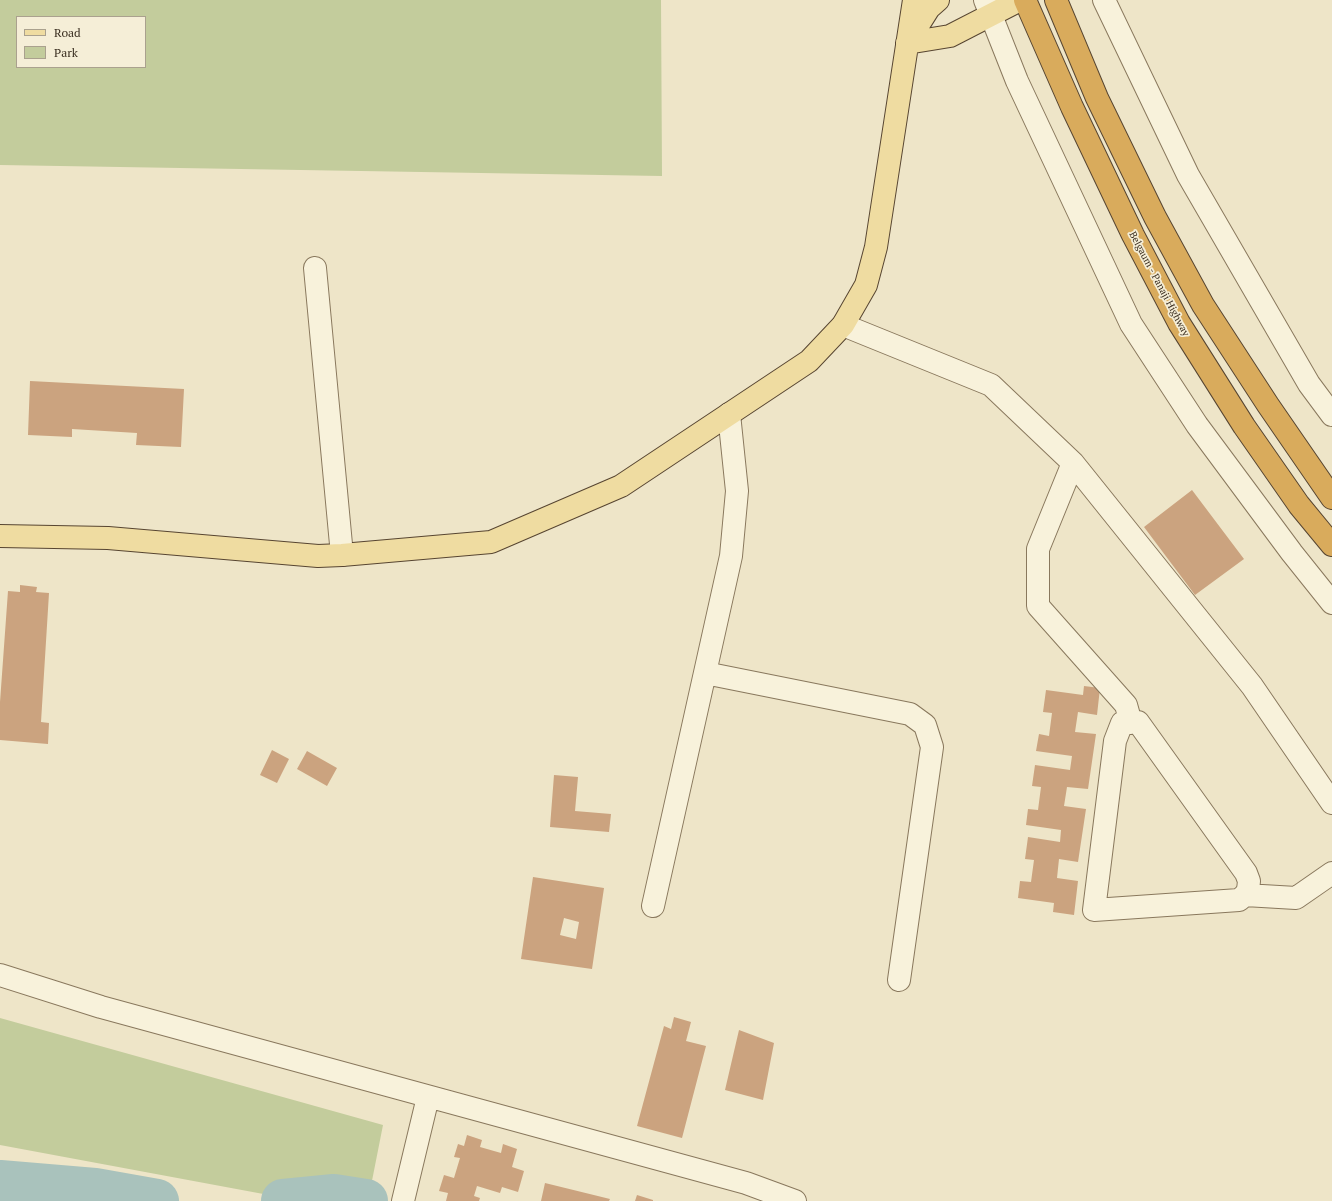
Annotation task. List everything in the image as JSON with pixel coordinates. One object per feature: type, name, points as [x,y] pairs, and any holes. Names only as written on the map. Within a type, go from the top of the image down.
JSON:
[{"type":"highway","name":"Belgaum - Panaji Highway","points":[[1025,0],[1072,107],[1133,235],[1179,323],[1253,438],[1299,505],[1332,545]]},
{"type":"highway","points":[[1056,0],[1097,98],[1148,203],[1203,305],[1268,405],[1332,498]]},
{"type":"main road","points":[[0,536],[108,538],[318,556],[491,542],[621,486],[809,361],[843,325],[866,285],[876,247],[914,0]]},
{"type":"main road","points":[[907,43],[929,8],[938,0]]},
{"type":"main road","points":[[907,43],[950,36],[988,8],[1020,0]]},
{"type":"street","points":[[1104,0],[1188,175],[1309,384],[1332,415]]},
{"type":"street","points":[[988,8],[1017,80],[1131,324],[1198,425],[1292,553],[1332,603]]},
{"type":"street","points":[[315,268],[342,554]]},
{"type":"street","points":[[843,325],[991,385],[1073,463],[1252,686],[1332,803]]},
{"type":"street","points":[[653,906],[731,556],[738,491],[729,414]]},
{"type":"street","points":[[1073,463],[1038,549],[1038,606],[1126,705],[1131,722]]},
{"type":"street","points":[[705,673],[910,714],[924,725],[932,747],[899,980]]},
{"type":"street","points":[[1138,722],[1246,873],[1249,881],[1248,890],[1245,895],[1239,900],[1094,910],[1114,741],[1122,723],[1138,722]]},
{"type":"street","points":[[1245,895],[1296,898],[1332,873]]},
{"type":"street","points":[[0,975],[101,1007],[746,1183],[795,1201]]},
{"type":"street","points":[[403,1201],[428,1097]]},
{"type":"green space","points":[[0,0],[661,0],[662,176],[0,165]]},
{"type":"green space","points":[[0,1018],[383,1125],[368,1201],[301,1201],[0,1145]]},
{"type":"building","points":[[30,381],[184,389],[181,447],[136,445],[137,433],[72,429],[72,437],[28,435]]},
{"type":"building","points":[[1192,490],[1244,559],[1195,595],[1144,527]]},
{"type":"building","points":[[20,585],[37,587],[36,592],[49,593],[41,722],[49,723],[48,744],[0,740],[0,702],[8,591],[20,592]]},
{"type":"building","points":[[1084,686],[1100,688],[1097,715],[1078,712],[1075,732],[1096,734],[1088,789],[1067,787],[1064,806],[1086,809],[1078,862],[1059,859],[1057,878],[1078,881],[1074,915],[1053,912],[1054,903],[1018,898],[1020,881],[1031,882],[1034,860],[1025,859],[1028,837],[1060,842],[1061,830],[1026,825],[1028,809],[1038,810],[1041,787],[1032,786],[1035,765],[1070,770],[1072,756],[1036,751],[1039,734],[1049,736],[1052,713],[1043,712],[1046,690],[1083,695]]},
{"type":"building","points":[[272,750],[289,759],[277,783],[260,775]]},
{"type":"building","points":[[307,751],[337,768],[327,786],[297,769]]},
{"type":"building","points":[[554,775],[578,777],[575,811],[611,814],[609,832],[550,827]]},
{"type":"building","points":[[533,877],[604,888],[592,969],[521,959]],"holes":[[[564,918],[579,922],[576,939],[560,935]]]},
{"type":"building","points":[[674,1017],[691,1022],[686,1041],[706,1046],[682,1138],[637,1126],[664,1026],[671,1029]]},
{"type":"building","points":[[739,1030],[774,1043],[763,1100],[725,1090]]},
{"type":"building","points":[[467,1135],[482,1140],[480,1147],[501,1153],[503,1144],[517,1149],[512,1167],[524,1171],[518,1192],[502,1187],[500,1193],[477,1186],[474,1196],[480,1198],[479,1201],[446,1201],[448,1193],[439,1191],[444,1175],[454,1178],[460,1158],[454,1157],[458,1144],[464,1146]]},
{"type":"building","points":[[545,1183],[610,1199],[609,1201],[541,1201]]},
{"type":"building","points":[[637,1195],[653,1200],[653,1201],[635,1201]]},
{"type":"waterway","points":[[0,1182],[95,1190],[157,1201]]},
{"type":"waterway","points":[[283,1201],[334,1196],[366,1201]]}]
